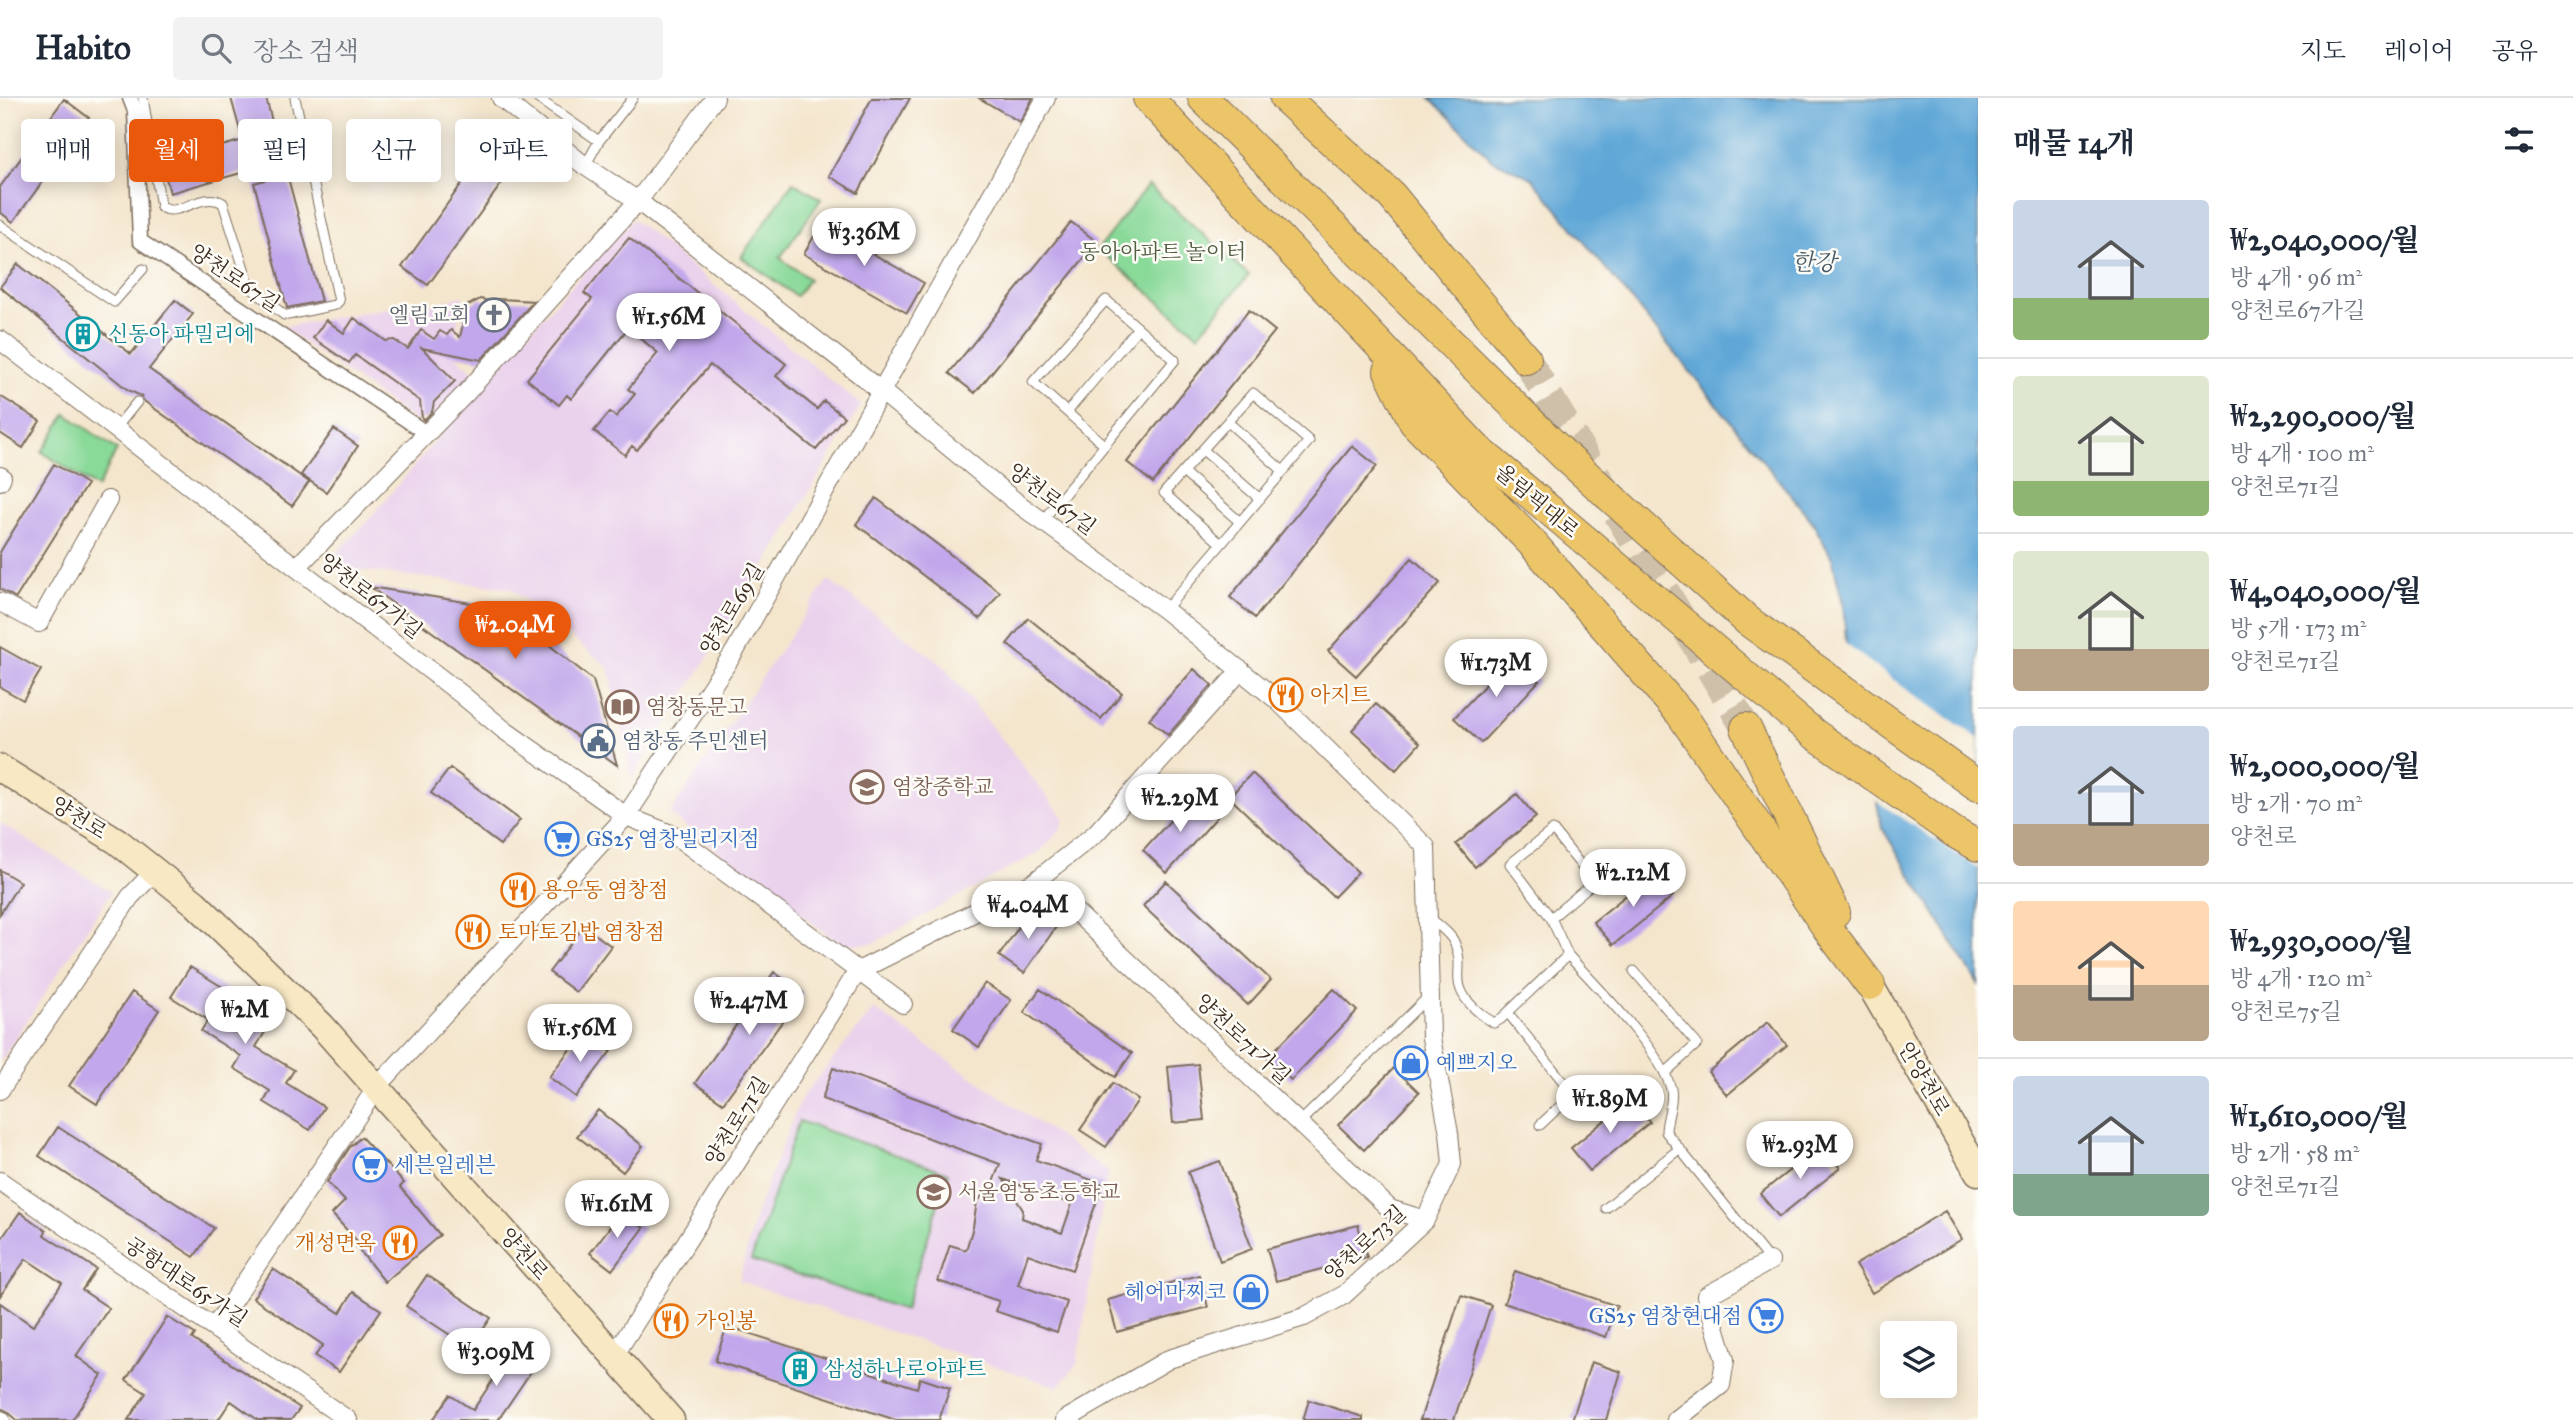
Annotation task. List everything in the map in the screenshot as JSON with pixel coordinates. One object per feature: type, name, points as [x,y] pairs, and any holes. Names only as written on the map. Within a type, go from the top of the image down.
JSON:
[{"type":"highway","name":"올림픽대로","points":[[1148,98],[1475,449],[1813,733],[1955,833],[1978,846]]},
{"type":"highway","points":[[1203,98],[1565,456],[1748,621],[1978,786]]},
{"type":"highway","points":[[1286,98],[1391,195],[1526,359]]},
{"type":"highway","points":[[1374,341],[1414,422],[1532,542],[1681,713],[1830,932],[1870,985]]},
{"type":"highway","points":[[1746,728],[1870,985]]},
{"type":"main road","name":"양천로","points":[[0,768],[117,841],[155,871],[195,903],[323,1026],[671,1420]]},
{"type":"main road","name":"안양천로","points":[[1870,985],[1978,1172]]},
{"type":"street","name":"양천로67길","points":[[130,98],[135,111],[140,241],[426,432]]},
{"type":"street","name":"양천로67길","points":[[501,98],[585,166],[638,201],[1042,521],[1165,610],[1241,670],[1278,700],[1426,847]]},
{"type":"street","points":[[297,567],[467,392],[638,201],[715,98]]},
{"type":"street","name":"양천로69길","points":[[377,1087],[626,816],[735,651],[1046,98]]},
{"type":"street","name":"양천로67가길","points":[[0,340],[297,567],[504,730],[626,816],[676,836],[903,1004]]},
{"type":"street","points":[[0,602],[38,623],[108,500]]},
{"type":"street","points":[[858,971],[1033,883],[1096,833],[1241,670]]},
{"type":"street","name":"양천로73길","points":[[1065,1420],[1169,1359],[1304,1317],[1344,1295],[1425,1220],[1451,1164],[1449,1133],[1431,1038],[1426,847]]},
{"type":"street","points":[[0,1090],[130,897],[155,871]]},
{"type":"street","name":"양천로71가길","points":[[1033,883],[1062,899],[1390,1209],[1425,1220]]},
{"type":"street","name":"양천로71길","points":[[614,1356],[858,971]]},
{"type":"street","points":[[214,1328],[377,1087]]},
{"type":"street","name":"공항대로65가길","points":[[0,1181],[348,1420]]},
{"type":"street","points":[[1676,1420],[1721,1385],[1725,1360],[1706,1296],[1770,1261]]},
{"type":"lane","points":[[143,98],[161,207],[171,210],[213,198],[223,202],[250,287],[284,315],[335,305],[339,301],[295,98]]},
{"type":"lane","points":[[537,98],[599,141]]},
{"type":"lane","points":[[585,166],[599,141],[633,98]]},
{"type":"lane","points":[[0,225],[114,302],[143,269]]},
{"type":"lane","points":[[1042,521],[1175,360],[1106,300],[1033,382],[1104,445]]},
{"type":"lane","points":[[1067,412],[1138,328]]},
{"type":"lane","points":[[1165,610],[1260,499],[1309,440],[1254,393],[1164,493],[1221,544]]},
{"type":"lane","points":[[116,428],[137,402]]},
{"type":"lane","points":[[1227,422],[1283,471]]},
{"type":"lane","points":[[1203,450],[1260,499]]},
{"type":"lane","points":[[1183,472],[1240,522]]},
{"type":"lane","points":[[1551,918],[1594,882],[1553,830],[1510,864],[1551,918],[1567,955],[1617,1009],[1665,1073],[1672,1091],[1667,1132],[1770,1261]]},
{"type":"lane","points":[[1427,915],[1454,941],[1461,963],[1460,987],[1467,999],[1481,1015],[1494,1023],[1508,1013],[1567,955]]},
{"type":"lane","points":[[1634,971],[1697,1044],[1665,1073]]},
{"type":"lane","points":[[1299,1122],[1429,996]]},
{"type":"lane","points":[[1508,1013],[1573,1094],[1540,1125]]},
{"type":"lane","points":[[1606,1208],[1679,1149]]},
{"type":"shaded area","points":[[633,219],[861,405],[760,574],[632,779],[609,668],[510,588],[324,566],[365,524],[498,366]]},
{"type":"shaded area","points":[[463,296],[452,352],[475,373],[438,414],[415,421],[282,327],[399,306],[419,308]]},
{"type":"shaded area","points":[[828,580],[942,664],[1064,818],[1061,829],[1041,851],[872,944],[840,944],[669,814]]},
{"type":"shaded area","points":[[0,823],[111,892],[0,1062]]},
{"type":"shaded area","name":"서울염동초등학교","points":[[874,1009],[1108,1171],[1077,1364],[1058,1387],[739,1281],[756,1213],[801,1098]]},
{"type":"green space","points":[[793,182],[821,199],[780,258],[809,279],[796,296],[741,257]]},
{"type":"green space","name":"동아아파트 놀이터","points":[[1148,185],[1249,275],[1198,335],[1098,249]]},
{"type":"green space","points":[[66,414],[117,450],[97,488],[42,452]]},
{"type":"green space","points":[[799,1121],[948,1173],[905,1310],[751,1260]]},
{"type":"water","name":"한강","points":[[1430,98],[1978,98],[1978,984],[1882,828],[1847,654],[1843,604],[1832,558],[1812,521],[1532,178],[1492,160]]},
{"type":"pier","points":[[1843,642],[1978,738],[1978,868],[1873,799]]},
{"type":"building","points":[[231,98],[266,98],[271,119],[238,119],[238,123]]},
{"type":"building","points":[[872,98],[910,98],[858,193],[829,176]]},
{"type":"building","points":[[979,98],[1033,98],[1020,122]]},
{"type":"building","points":[[64,99],[89,118],[88,119],[49,119]]},
{"type":"building","points":[[238,142],[238,174],[224,178],[224,145]]},
{"type":"building","points":[[21,158],[21,182],[42,182],[13,222],[0,212],[0,187]]},
{"type":"building","points":[[167,182],[209,182],[170,193]]},
{"type":"building","points":[[289,182],[321,301],[287,308],[254,183]]},
{"type":"building","points":[[463,182],[503,182],[428,285],[402,267]]},
{"type":"building","points":[[1071,222],[1097,242],[975,393],[949,373]]},
{"type":"building","points":[[821,224],[924,283],[907,313],[804,254]]},
{"type":"building","points":[[629,238],[786,364],[776,376],[817,409],[824,401],[844,417],[816,450],[710,365],[637,450],[632,446],[625,455],[594,431],[610,412],[616,417],[635,394],[628,389],[658,353],[628,328],[571,399],[567,395],[559,405],[527,379],[592,299],[584,293]]},
{"type":"building","points":[[18,264],[131,354],[175,300],[193,314],[149,369],[309,482],[292,506],[144,401],[141,396],[128,390],[0,287]]},
{"type":"building","points":[[480,299],[498,303],[498,299],[534,301],[481,360],[422,348],[455,381],[434,402],[432,412],[424,420],[420,401],[355,355],[349,363],[313,338],[326,320],[344,333],[354,318],[386,341],[394,340],[408,349],[421,330],[434,339],[440,331],[447,335],[451,330],[460,337],[467,306]]},
{"type":"building","points":[[1249,310],[1275,331],[1153,483],[1127,462]]},
{"type":"building","points":[[0,396],[40,421],[23,448],[0,433]]},
{"type":"building","points":[[334,429],[358,446],[326,492],[301,475]]},
{"type":"building","points":[[1352,446],[1377,466],[1255,618],[1230,597]]},
{"type":"building","points":[[54,464],[87,484],[16,598],[0,589],[0,552]]},
{"type":"building","points":[[876,498],[1000,592],[980,619],[856,524]]},
{"type":"building","points":[[1412,558],[1440,583],[1356,676],[1328,651]]},
{"type":"building","points":[[370,587],[503,608],[593,680],[617,765]]},
{"type":"building","points":[[1028,618],[1122,693],[1101,719],[1007,644]]},
{"type":"building","points":[[0,647],[41,670],[23,700],[0,687]]},
{"type":"building","points":[[1512,656],[1539,681],[1481,743],[1454,718]]},
{"type":"building","points":[[1194,669],[1212,685],[1168,735],[1149,719]]},
{"type":"building","points":[[1376,704],[1420,743],[1396,770],[1352,730]]},
{"type":"building","points":[[450,768],[520,820],[500,845],[431,793]]},
{"type":"building","points":[[1252,773],[1358,872],[1334,897],[1229,797]]},
{"type":"building","points":[[1517,794],[1536,817],[1475,867],[1456,844]]},
{"type":"building","points":[[1193,796],[1217,817],[1167,873],[1143,850]]},
{"type":"building","points":[[0,870],[20,882],[0,914]]},
{"type":"building","points":[[1654,873],[1673,896],[1613,945],[1593,922]]},
{"type":"building","points":[[1166,881],[1271,980],[1248,1005],[1143,906]]},
{"type":"building","points":[[1031,909],[1056,927],[1024,973],[999,956]]},
{"type":"building","points":[[584,926],[611,946],[576,992],[549,972]]},
{"type":"building","points":[[190,967],[237,996],[228,1009],[265,1032],[256,1047],[294,1070],[286,1083],[324,1107],[310,1130],[264,1102],[270,1091],[234,1068],[241,1056],[201,1031],[208,1020],[171,997]]},
{"type":"building","points":[[774,972],[803,993],[723,1103],[695,1083]]},
{"type":"building","points":[[985,983],[1011,1000],[979,1047],[953,1029]]},
{"type":"building","points":[[1040,989],[1132,1053],[1115,1077],[1024,1012]]},
{"type":"building","points":[[1334,989],[1357,1011],[1291,1080],[1267,1058]]},
{"type":"building","points":[[132,992],[159,1010],[97,1104],[69,1086]]},
{"type":"building","points":[[1768,1022],[1787,1045],[1727,1095],[1708,1072]]},
{"type":"building","points":[[584,1031],[611,1051],[576,1097],[549,1077]]},
{"type":"building","points":[[1198,1064],[1204,1120],[1173,1123],[1168,1067]]},
{"type":"building","points":[[833,1068],[1042,1144],[1036,1160],[1103,1184],[1072,1270],[1028,1254],[1018,1285],[1067,1302],[1057,1332],[995,1311],[999,1301],[938,1281],[950,1245],[966,1250],[977,1202],[992,1185],[1000,1164],[822,1099]],"holes":[[[1003,1179],[1072,1204],[1062,1233],[1022,1218],[1023,1210]]]},
{"type":"building","points":[[1394,1068],[1419,1092],[1364,1150],[1338,1125]]},
{"type":"building","points":[[1113,1083],[1138,1100],[1106,1147],[1080,1130]]},
{"type":"building","points":[[1631,1099],[1650,1122],[1590,1171],[1571,1148]]},
{"type":"building","points":[[598,1110],[643,1146],[623,1172],[577,1136]]},
{"type":"building","points":[[58,1127],[214,1228],[194,1257],[39,1156]]},
{"type":"building","points":[[361,1137],[404,1183],[400,1187],[440,1235],[385,1282],[356,1246],[359,1243],[332,1214],[345,1201],[327,1182],[350,1147]]},
{"type":"building","points":[[1821,1145],[1840,1168],[1779,1217],[1760,1194]]},
{"type":"building","points":[[1220,1161],[1252,1249],[1220,1261],[1188,1172]]},
{"type":"building","points":[[622,1211],[644,1228],[612,1270],[590,1253]]},
{"type":"building","points":[[1945,1211],[1962,1239],[1872,1293],[1855,1265]]},
{"type":"building","points":[[20,1212],[46,1231],[44,1235],[96,1269],[82,1290],[109,1308],[76,1356],[102,1375],[72,1420],[17,1420],[0,1408],[0,1303],[33,1326],[62,1283],[26,1259],[0,1296],[0,1241]]},
{"type":"building","points":[[1358,1225],[1367,1257],[1276,1281],[1267,1249]]},
{"type":"building","points":[[273,1269],[340,1313],[353,1292],[381,1310],[339,1372],[315,1356],[323,1345],[253,1298]]},
{"type":"building","points":[[1515,1271],[1617,1306],[1606,1337],[1504,1303]]},
{"type":"building","points":[[427,1275],[491,1318],[470,1348],[406,1306]]},
{"type":"building","points":[[1199,1275],[1208,1307],[1117,1332],[1108,1300]]},
{"type":"building","points":[[1461,1295],[1491,1305],[1454,1420],[1420,1420]]},
{"type":"building","points":[[167,1317],[195,1334],[192,1339],[300,1408],[291,1420],[258,1420],[231,1401],[218,1420],[128,1420],[146,1393],[126,1380]]},
{"type":"building","name":"삼성하나로아파트","points":[[727,1326],[917,1388],[920,1378],[950,1388],[939,1420],[896,1420],[715,1361]]},
{"type":"building","points":[[520,1339],[543,1354],[498,1420],[433,1420],[450,1395],[473,1410]]},
{"type":"building","points":[[1591,1362],[1621,1372],[1606,1420],[1572,1420]]},
{"type":"building","points":[[1309,1400],[1363,1417],[1363,1420],[1303,1420]]},
{"type":"tunnel","points":[[1526,359],[1746,728]]},
{"type":"place","name":"엘림교회","points":[[494,315]]},
{"type":"place","name":"신동아 파밀리에","points":[[83,334]]},
{"type":"place","name":"아지트","points":[[1286,695]]},
{"type":"place","name":"염창동문고","points":[[622,707]]},
{"type":"place","name":"염창동 주민센터","points":[[598,741]]},
{"type":"place","name":"염창중학교","points":[[867,787]]},
{"type":"place","name":"GS25 염창빌리지점","points":[[562,839]]},
{"type":"place","name":"용우동 염창점","points":[[518,890]]},
{"type":"place","name":"토마토김밥 염창점","points":[[473,932]]},
{"type":"place","name":"예쁘지오","points":[[1411,1063]]},
{"type":"place","name":"세븐일레븐","points":[[370,1165]]},
{"type":"place","name":"서울염동초등학교","points":[[934,1192]]},
{"type":"place","name":"개성면옥","points":[[400,1243]]},
{"type":"place","name":"헤어마찌코","points":[[1251,1292]]},
{"type":"place","name":"GS25 염창현대점","points":[[1766,1316]]},
{"type":"place","name":"가인봉","points":[[671,1321]]},
{"type":"place","name":"삼성하나로아파트","points":[[800,1369]]}]
